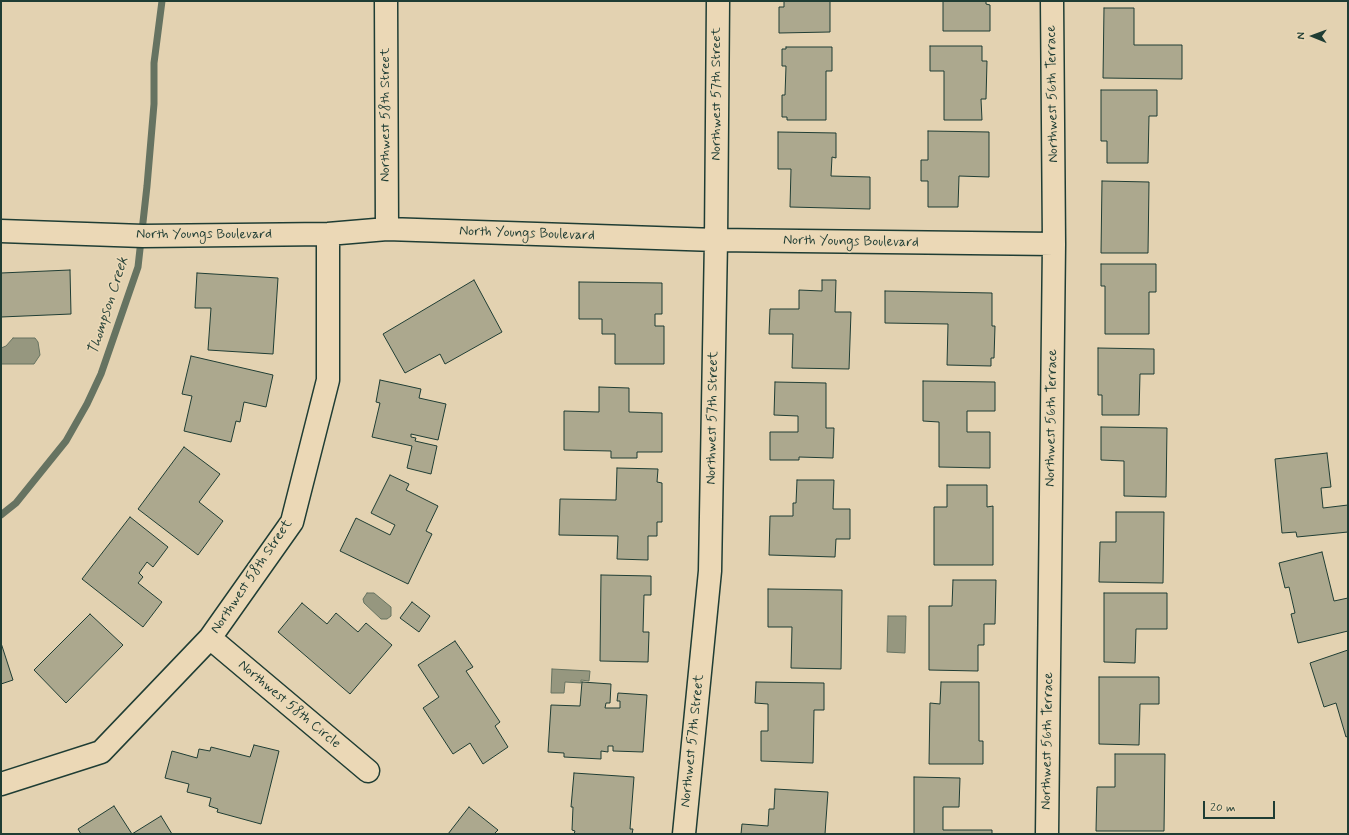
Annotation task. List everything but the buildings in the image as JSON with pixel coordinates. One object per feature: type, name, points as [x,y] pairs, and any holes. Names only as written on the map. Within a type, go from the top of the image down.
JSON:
[{"type":"street","name":"Northwest 58th Street","points":[[386,1],[387,229]]},
{"type":"street","name":"Northwest 57th Street","points":[[684,834],[710,571],[716,240],[718,1]]},
{"type":"street","name":"Northwest 56th Terrace","points":[[1047,834],[1054,244],[1052,1]]},
{"type":"street","name":"North Youngs Boulevard","points":[[1,231],[169,236],[328,234],[387,229],[716,240],[1054,244]]},
{"type":"street","name":"Northwest 58th Street","points":[[1,784],[101,752],[210,638],[292,522],[328,380],[328,234]]},
{"type":"street","name":"Northwest 58th Circle","points":[[210,638],[368,772]]},
{"type":"shaded area","points":[[13,338],[35,338],[38,342],[40,355],[34,364],[1,364],[1,348],[6,346]]},
{"type":"shaded area","points":[[367,593],[374,593],[391,607],[391,616],[387,619],[381,619],[364,603],[363,599]]},
{"type":"shaded area","points":[[888,616],[906,616],[905,653],[887,652]]},
{"type":"shaded area","points":[[552,669],[590,671],[589,681],[581,680],[581,683],[565,682],[564,693],[551,693]]},
{"type":"waterway","name":"Thompson Creek","points":[[1,515],[16,503],[66,441],[87,404],[101,374],[138,267],[154,104],[154,63],[162,1]]}]
